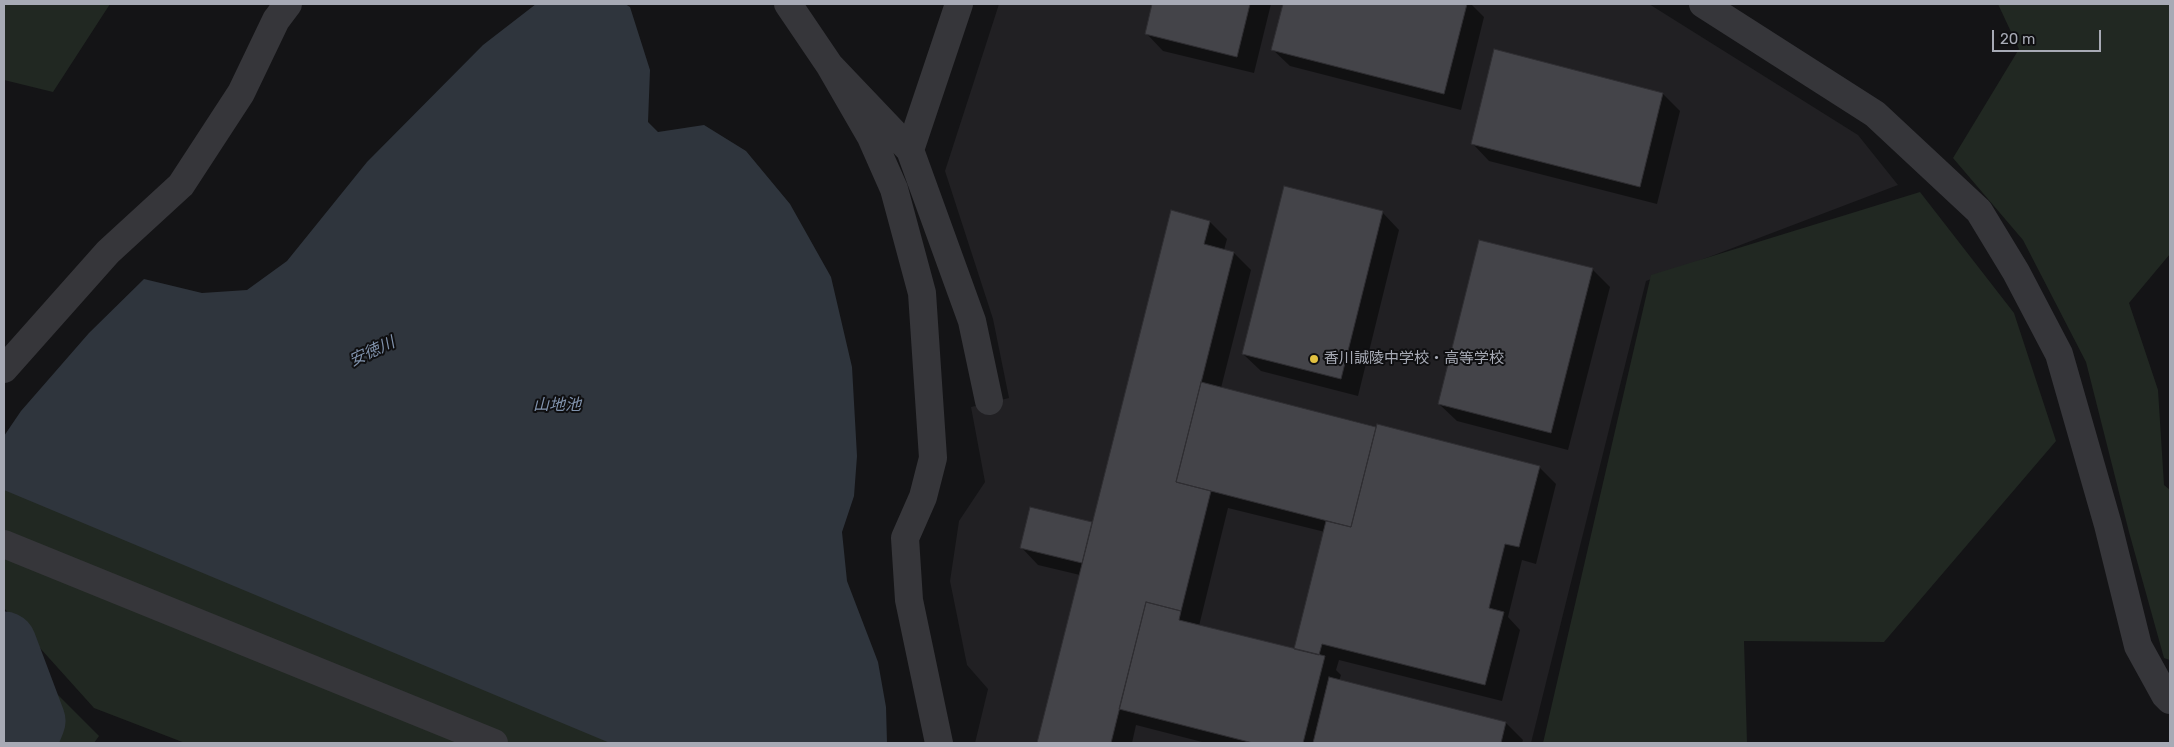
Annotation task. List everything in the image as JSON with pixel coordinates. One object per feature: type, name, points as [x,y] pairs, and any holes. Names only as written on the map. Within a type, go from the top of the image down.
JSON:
[{"type":"street","points":[[4,369],[108,252],[180,185],[241,93],[276,20],[288,4]]},
{"type":"street","points":[[788,4],[830,66],[871,137],[894,190],[922,293],[933,458],[923,498],[905,538],[909,600],[939,743]]},
{"type":"street","points":[[910,150],[960,4]]},
{"type":"street","points":[[1703,4],[1875,114],[1979,211],[2016,272],[2059,354],[2108,525],[2138,646],[2170,700]]},
{"type":"street","points":[[830,66],[910,150],[972,321],[989,401]]},
{"type":"street","points":[[4,544],[494,743]]},
{"type":"shaded area","points":[[4,4],[110,4],[53,92],[4,80]]},
{"type":"shaded area","name":"香川誠陵中学校・高等学校","points":[[999,4],[1649,4],[1858,135],[1898,185],[1646,281],[1531,743],[975,743],[988,689],[967,665],[950,581],[959,521],[985,482],[971,407],[1009,398],[993,319],[945,171]]},
{"type":"shaded area","points":[[1998,4],[2170,4],[2170,254],[2129,303],[2158,390],[2164,485],[2170,490],[2170,660],[2164,658],[2129,532],[2086,362],[2023,240],[1953,158],[2019,49]]},
{"type":"shaded area","points":[[1920,192],[2014,313],[2056,441],[1884,642],[1744,641],[1747,743],[1543,743],[1651,275]]},
{"type":"shaded area","points":[[4,474],[621,743],[185,743],[94,708],[4,608]]},
{"type":"shaded area","points":[[37,674],[99,736],[94,743],[4,743],[4,688]]},
{"type":"water","name":"山地池","points":[[536,4],[625,4],[630,7],[650,70],[648,122],[658,132],[704,125],[746,151],[790,204],[831,277],[852,367],[857,456],[854,496],[842,532],[847,581],[878,662],[886,707],[887,743],[610,743],[4,490],[4,436],[21,411],[89,333],[144,279],[202,293],[247,290],[287,261],[367,162],[483,45]]},
{"type":"building","points":[[1152,4],[1250,4],[1237,57],[1145,34]]},
{"type":"building","points":[[1283,4],[1467,4],[1444,94],[1271,50]]},
{"type":"building","points":[[1494,49],[1663,93],[1640,187],[1471,144]]},
{"type":"building","points":[[1284,186],[1383,211],[1341,379],[1242,354]]},
{"type":"building","points":[[1171,210],[1210,221],[1204,244],[1234,252],[1176,482],[1211,491],[1181,611],[1146,602],[1111,743],[1037,743]]},
{"type":"building","points":[[1479,240],[1593,268],[1551,433],[1438,404]]},
{"type":"building","points":[[1201,382],[1376,427],[1351,527],[1176,482]]},
{"type":"building","points":[[1377,424],[1540,466],[1519,547],[1505,544],[1489,608],[1504,612],[1485,685],[1322,644],[1319,655],[1294,649],[1326,521],[1351,527]]},
{"type":"building","points":[[1030,507],[1092,522],[1082,563],[1020,548]]},
{"type":"building","points":[[1146,602],[1181,611],[1179,620],[1325,656],[1303,743],[1253,743],[1119,709]]},
{"type":"building","points":[[1329,677],[1506,722],[1501,743],[1313,743]]},
{"type":"waterway","name":"安徳川","points":[[4,644],[33,721],[24,743]]},
{"type":"place","name":"香川誠陵中学校・高等学校","points":[[1314,359]]}]
